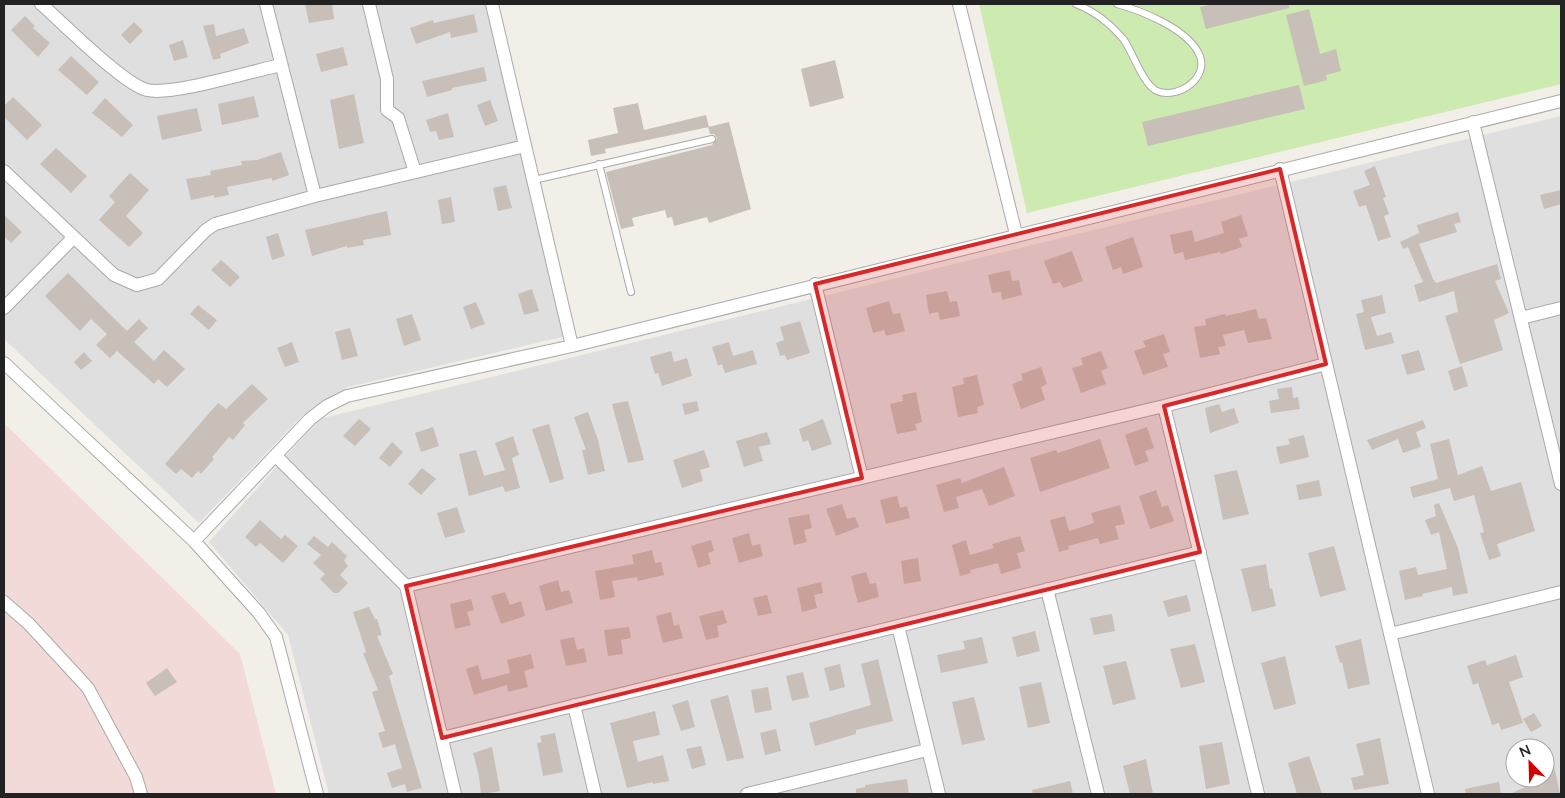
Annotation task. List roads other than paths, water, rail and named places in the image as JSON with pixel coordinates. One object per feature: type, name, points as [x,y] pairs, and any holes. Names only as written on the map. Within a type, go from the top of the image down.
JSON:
[{"type":"street","points":[[41,4],[125,79],[146,90],[172,90],[281,65]]},
{"type":"street","points":[[266,4],[315,196]]},
{"type":"street","points":[[369,4],[387,79],[387,110],[398,118],[415,172]]},
{"type":"street","points":[[492,4],[572,346]]},
{"type":"street","points":[[959,4],[1016,234]]},
{"type":"street","points":[[194,541],[310,419],[327,406],[347,396],[572,346],[1016,234],[1561,101]]},
{"type":"street","points":[[1473,122],[1561,484]]},
{"type":"street","points":[[4,172],[114,274],[137,285],[158,279],[206,230],[215,224],[315,196],[525,146]]},
{"type":"street","points":[[1280,170],[1428,794]]},
{"type":"street","points":[[4,308],[74,237]]},
{"type":"street","points":[[815,284],[862,478]]},
{"type":"street","points":[[1521,318],[1561,308]]},
{"type":"street","points":[[4,363],[194,541],[258,613],[276,637],[317,794]]},
{"type":"street","points":[[406,586],[1164,406],[1326,364]]},
{"type":"street","points":[[1164,406],[1258,794]]},
{"type":"street","points":[[276,456],[406,586],[455,794]]},
{"type":"street","points":[[442,738],[1200,552]]},
{"type":"street","points":[[1047,589],[1098,794]]},
{"type":"street","points":[[1390,634],[1561,592]]},
{"type":"street","points":[[4,602],[29,624],[88,688],[136,777],[141,794]]},
{"type":"street","points":[[898,626],[939,794]]},
{"type":"street","points":[[574,706],[595,794]]},
{"type":"street","points":[[747,794],[928,750]]},
{"type":"lane","points":[[1076,4],[1093,11],[1110,24],[1124,41],[1154,90],[1162,92],[1180,90],[1196,80],[1202,63],[1199,53],[1192,42],[1155,18],[1117,4]]},
{"type":"lane","points":[[534,180],[712,139]]},
{"type":"lane","points":[[599,164],[631,292]]}]
